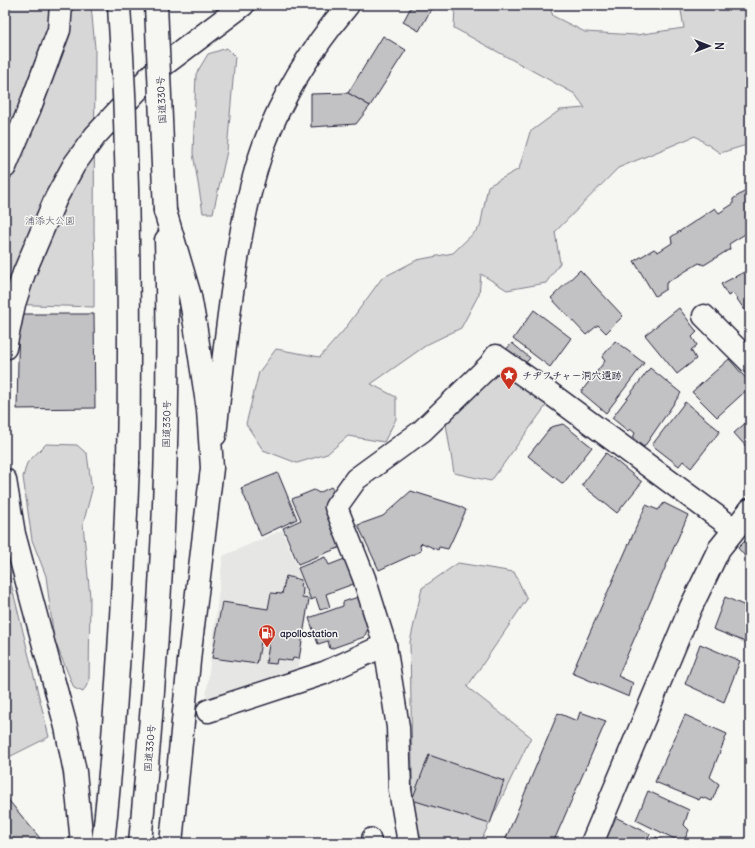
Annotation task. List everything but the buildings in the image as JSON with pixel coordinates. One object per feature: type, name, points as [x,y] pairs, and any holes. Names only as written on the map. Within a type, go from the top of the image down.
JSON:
[{"type":"main road","points":[[5,167],[29,110],[59,30],[61,5]]},
{"type":"main road","points":[[103,843],[113,742],[118,667],[128,464],[128,246],[125,119],[119,5]]},
{"type":"main road","name":"国道330号","points":[[140,843],[151,733],[160,598],[165,467],[167,312],[165,211],[156,5]]},
{"type":"main road","points":[[5,348],[14,304],[24,273],[56,198],[74,165],[95,136],[153,73],[244,5]]},
{"type":"main road","points":[[171,843],[190,651],[228,320],[243,221],[264,145],[282,104],[303,65],[348,5]]},
{"type":"main road","points":[[165,211],[190,296],[194,317],[208,410],[212,468]]},
{"type":"main road","points":[[704,316],[750,362]]},
{"type":"main road","points":[[409,843],[400,790],[398,727],[385,645],[364,578],[336,507],[356,479],[422,431],[490,365],[496,356],[551,394],[734,529]]},
{"type":"main road","points":[[5,480],[14,534],[69,742],[75,772],[82,843]]},
{"type":"main road","points":[[592,843],[691,607],[719,549],[750,510]]},
{"type":"main road","points":[[208,711],[324,673],[385,645]]},
{"type":"shaded area","points":[[282,530],[310,599],[297,678],[206,697],[223,556]]},
{"type":"green space","name":"浦添大公園","points":[[5,5],[91,5],[95,48],[94,307],[5,304]]},
{"type":"green space","points":[[455,5],[549,5],[553,16],[585,32],[636,35],[684,28],[680,5],[750,5],[750,144],[720,153],[695,136],[618,168],[555,232],[560,263],[546,283],[507,290],[481,274],[479,294],[461,328],[428,344],[371,384],[396,397],[396,419],[384,442],[348,436],[327,454],[297,463],[263,450],[246,424],[259,372],[276,349],[320,357],[344,330],[382,278],[417,260],[453,253],[480,227],[488,186],[519,169],[530,132],[560,110],[585,108],[575,94],[454,28]]},
{"type":"green space","points":[[227,48],[235,56],[227,151],[213,213],[203,213],[193,153],[196,74],[208,54]]},
{"type":"green space","points":[[497,367],[548,403],[491,481],[454,473],[445,418]]},
{"type":"green space","points":[[46,444],[77,445],[87,454],[92,490],[83,524],[90,597],[89,681],[83,692],[74,688],[54,639],[46,576],[32,540],[23,477],[27,463]]},
{"type":"green space","points":[[5,559],[49,737],[5,759]]},
{"type":"green space","points":[[458,563],[514,572],[527,599],[467,687],[531,737],[480,843],[418,843],[413,826],[410,642],[422,588]]},
{"type":"place","name":"チヂフチャー洞穴遺跡","points":[[509,390]]},
{"type":"place","name":"apollostation","points":[[267,648]]}]
